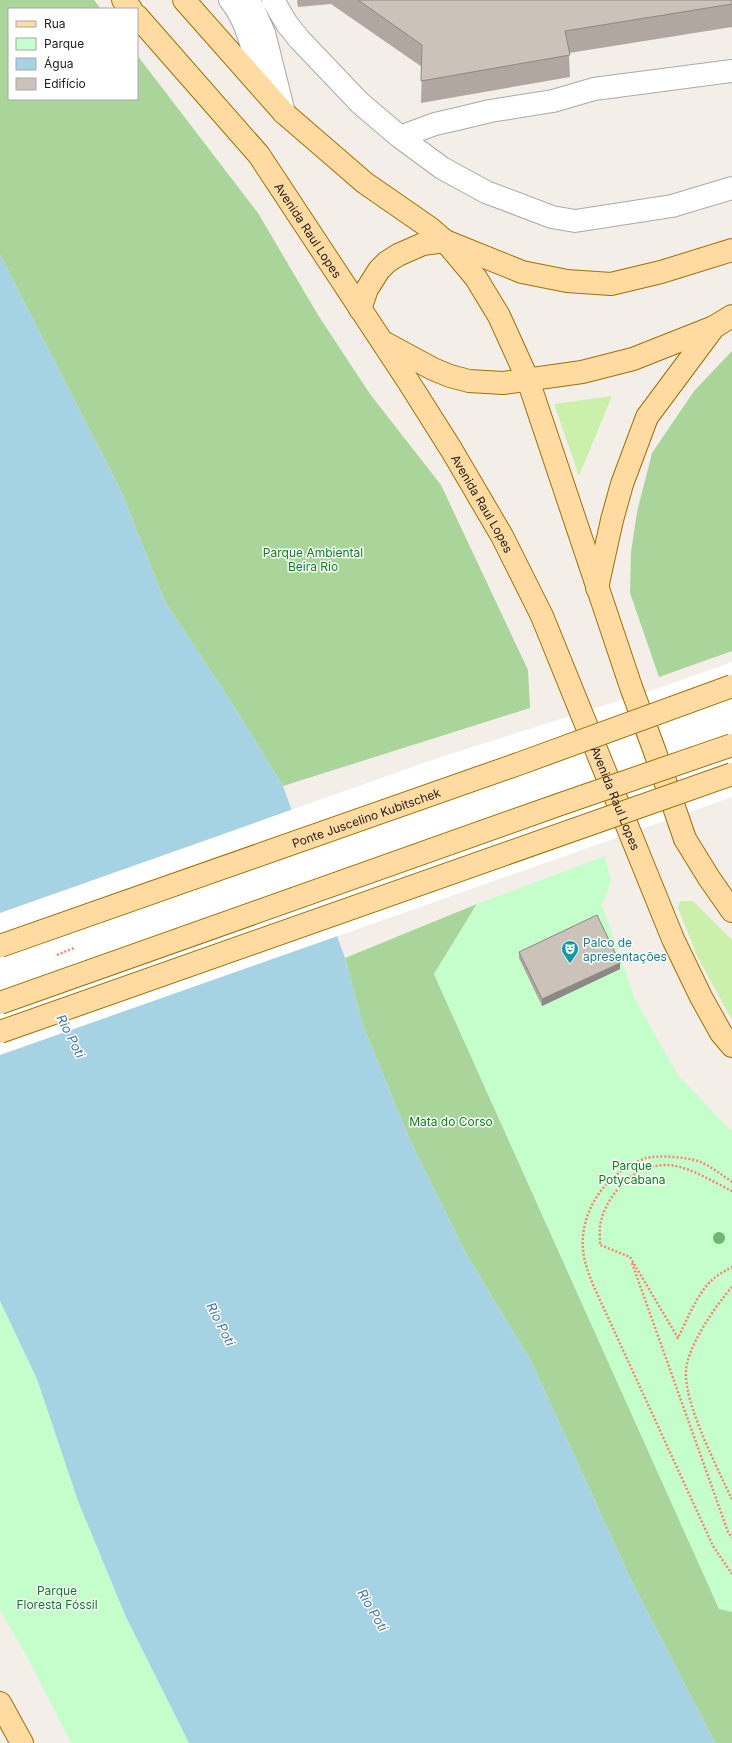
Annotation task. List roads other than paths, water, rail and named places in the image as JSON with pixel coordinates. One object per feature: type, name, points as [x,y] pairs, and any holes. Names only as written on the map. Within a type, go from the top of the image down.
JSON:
[{"type":"main road","points":[[123,0],[130,8]]},
{"type":"main road","points":[[184,0],[284,113],[365,183],[430,228],[445,241],[476,278],[499,316],[528,380],[597,589],[685,839],[709,878],[732,911]]},
{"type":"main road","name":"Avenida Raul Lopes","points":[[138,17],[259,155],[455,456],[502,536],[542,616],[673,938],[701,997],[721,1033],[732,1046]]},
{"type":"main road","points":[[360,309],[367,289],[379,270],[387,262],[398,255],[423,244],[445,241],[522,272],[567,281],[611,284],[660,272],[732,250]]},
{"type":"main road","points":[[382,342],[433,369],[463,380],[491,383],[528,380],[582,372],[633,359],[723,322]]},
{"type":"main road","points":[[597,589],[612,520],[622,484],[647,417],[723,322]]},
{"type":"main road","name":"Ponte Juscelino Kubitschek","points":[[0,946],[521,763],[732,686]]},
{"type":"main road","points":[[0,1003],[558,804],[732,745]]},
{"type":"main road","points":[[0,1032],[732,774]]},
{"type":"main road","points":[[0,1702],[22,1743]]},
{"type":"lane","points":[[230,0],[237,8],[244,24],[265,90]]},
{"type":"lane","points":[[249,0],[264,33],[284,113]]},
{"type":"lane","points":[[273,0],[287,24],[300,40],[360,103],[400,137],[442,168],[486,192],[552,217],[575,220],[672,206],[732,188]]},
{"type":"lane","points":[[400,137],[449,121],[490,111],[553,101],[594,89],[732,71]]},
{"type":"water","name":"Rio Poti","points":[[0,255],[121,491],[165,602],[228,697],[283,786],[345,958],[363,1026],[410,1140],[465,1252],[531,1361],[632,1582],[715,1743],[189,1743],[126,1617],[78,1501],[37,1379],[0,1301]]},
{"type":"place","name":"Palco de apresentações","points":[[570,964]]},
{"type":"park label","name":"Parque Ambiental Beira Rio","points":[[313,559]]},
{"type":"park label","name":"Mata do Corso","points":[[451,1121]]},
{"type":"park label","name":"Parque Potycabana","points":[[632,1172]]},
{"type":"park label","name":"Parque Floresta Fóssil","points":[[57,1597]]}]
